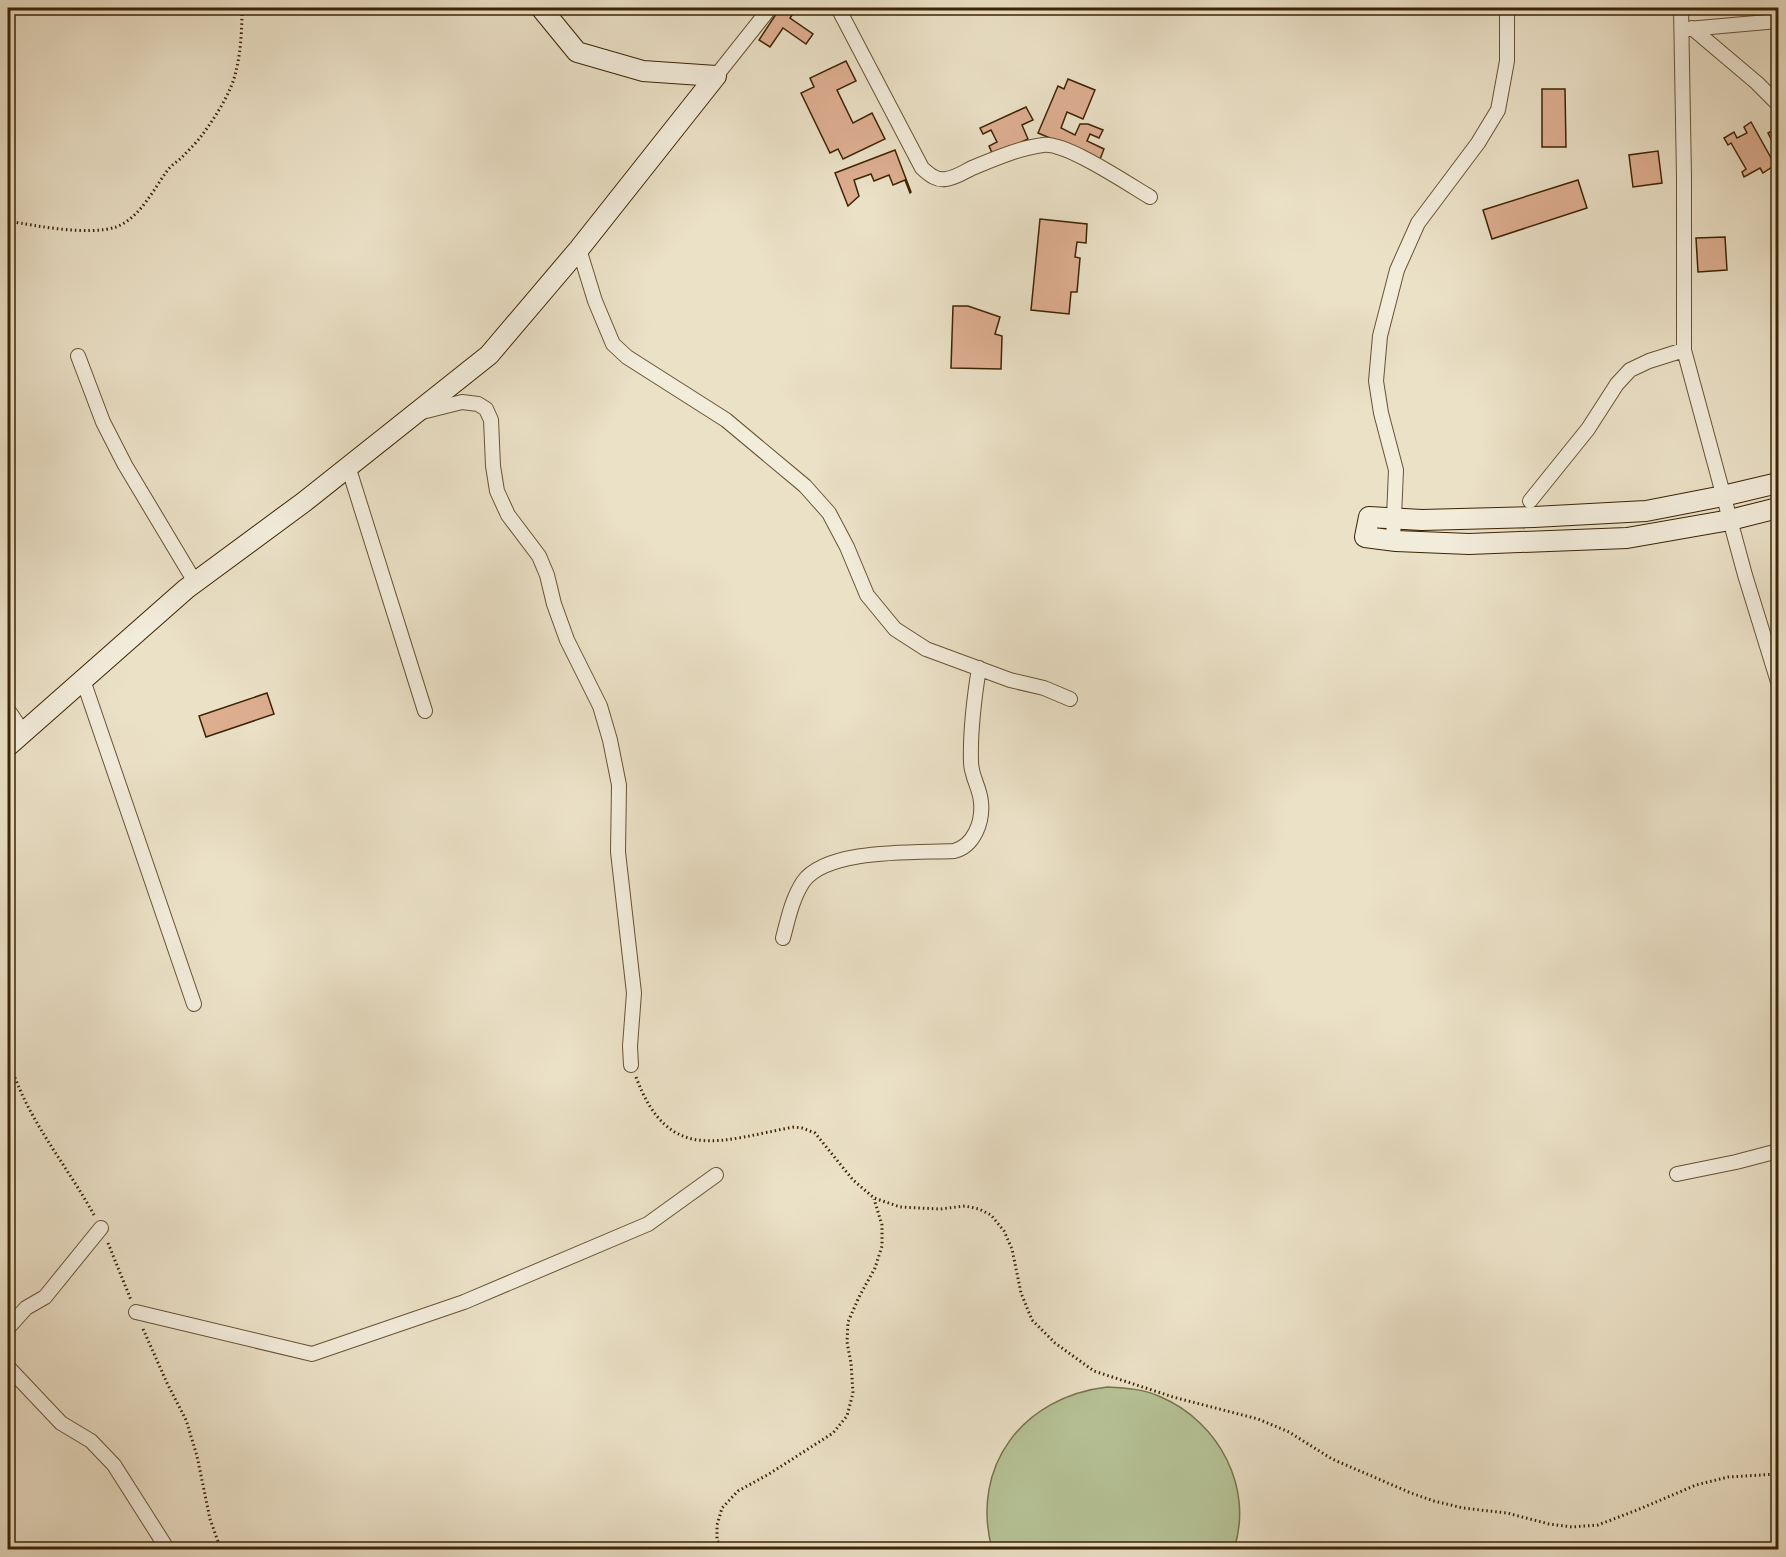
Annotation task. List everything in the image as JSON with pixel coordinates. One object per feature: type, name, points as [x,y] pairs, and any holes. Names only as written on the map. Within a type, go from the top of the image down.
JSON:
[{"type":"street","points":[[542,8],[577,52],[643,71],[716,76]]},
{"type":"street","points":[[8,746],[195,582],[303,502],[489,355],[579,249],[770,8]]},
{"type":"street","points":[[838,8],[922,168],[930,175],[938,179],[947,179],[988,162],[1046,144],[1072,152],[1150,197]]},
{"type":"street","points":[[1393,541],[1396,470],[1381,412],[1376,381],[1380,336],[1397,270],[1418,223],[1478,143],[1498,110],[1507,61],[1507,8]]},
{"type":"street","points":[[1681,8],[1687,29],[1684,350],[1745,575],[1779,682]]},
{"type":"street","points":[[1687,29],[1779,21]]},
{"type":"street","points":[[1687,29],[1757,83],[1779,104]]},
{"type":"street","points":[[579,249],[608,334],[619,351],[726,420],[805,486],[829,513],[847,547],[867,595],[895,629],[926,649],[1010,680],[1044,688],[1070,699]]},
{"type":"street","points":[[1530,501],[1588,429],[1617,384],[1630,370],[1684,350]]},
{"type":"street","points":[[78,356],[103,422],[125,465],[195,582]]},
{"type":"street","points":[[416,413],[462,402],[478,404],[486,409],[491,420],[493,466],[497,491],[508,515],[539,556],[548,575],[554,604],[567,640],[600,706],[619,785],[618,852],[634,993],[631,1065]]},
{"type":"street","points":[[348,466],[425,711]]},
{"type":"street","points":[[1779,483],[1646,511],[1422,520],[1370,517],[1365,537],[1393,541],[1469,544],[1627,538],[1730,520],[1779,508]]},
{"type":"street","points":[[783,938],[794,899],[804,880],[817,869],[841,860],[870,854],[954,851],[969,843],[981,817],[981,802],[971,762],[973,711],[979,668]]},
{"type":"street","points":[[83,680],[194,1004]]},
{"type":"street","points":[[8,710],[23,732]]},
{"type":"street","points":[[1677,1174],[1779,1151]]},
{"type":"street","points":[[136,1312],[312,1354],[464,1302],[648,1224],[716,1175]]},
{"type":"street","points":[[8,1329],[26,1308],[45,1298],[101,1228]]},
{"type":"street","points":[[8,1367],[61,1423],[91,1441],[114,1465],[168,1550]]},
{"type":"path","points":[[8,221],[63,230],[92,230],[115,227],[131,219],[169,168],[184,156],[202,134],[223,103],[236,73],[242,8]]},
{"type":"path","points":[[8,1056],[25,1104],[101,1228],[166,1383],[186,1420],[197,1456],[210,1519],[220,1550]]},
{"type":"path","points":[[631,1065],[653,1111],[674,1132],[695,1140],[713,1142],[740,1139],[794,1127],[802,1128],[815,1133],[853,1180],[874,1198],[900,1207],[940,1209],[965,1206],[991,1215],[1004,1231],[1012,1249],[1021,1293],[1032,1320],[1055,1343],[1094,1371],[1173,1397],[1258,1419],[1289,1432],[1332,1459],[1411,1493],[1463,1508],[1507,1513],[1549,1524],[1572,1527],[1598,1525],[1695,1485],[1728,1477],[1779,1474]]},
{"type":"path","points":[[723,1550],[717,1540],[717,1525],[722,1508],[738,1491],[769,1474],[832,1433],[847,1416],[853,1393],[847,1342],[848,1322],[875,1268],[882,1246],[882,1225],[874,1198]]},
{"type":"green space","points":[[1107,1387],[1128,1388],[1155,1394],[1182,1408],[1215,1440],[1227,1460],[1235,1481],[1239,1503],[1239,1526],[1234,1549],[992,1549],[987,1519],[989,1490],[997,1464],[1010,1441],[1028,1421],[1050,1405],[1077,1393]]},
{"type":"building","points":[[780,8],[797,8],[790,18],[813,34],[806,44],[783,28],[770,47],[759,40]]},
{"type":"building","points":[[846,61],[856,81],[837,90],[853,123],[872,113],[885,139],[843,159],[838,149],[830,153],[801,93],[814,87],[810,78]]},
{"type":"building","points":[[1068,79],[1095,90],[1083,119],[1067,112],[1061,128],[1075,135],[1080,124],[1088,124],[1103,130],[1099,138],[1090,134],[1087,141],[1104,149],[1097,167],[1047,146],[1050,138],[1038,133],[1058,86],[1064,89]]},
{"type":"building","points":[[1542,89],[1565,89],[1566,147],[1542,147]]},
{"type":"building","points":[[1026,107],[1033,120],[1022,125],[1028,139],[993,155],[989,146],[997,142],[991,130],[983,134],[980,128]]},
{"type":"building","points":[[1751,122],[1775,165],[1763,173],[1760,168],[1744,177],[1742,172],[1746,169],[1731,143],[1728,145],[1724,138],[1734,132],[1737,138],[1747,133],[1744,127]]},
{"type":"building","points":[[1778,127],[1778,153],[1768,133]]},
{"type":"building","points":[[895,150],[911,192],[905,180],[893,185],[889,175],[874,181],[871,174],[854,180],[859,196],[848,206],[835,173]]},
{"type":"building","points":[[1658,151],[1662,183],[1633,187],[1629,155]]},
{"type":"building","points":[[1578,180],[1587,208],[1492,239],[1483,210]]},
{"type":"building","points":[[1040,219],[1087,224],[1086,243],[1077,242],[1075,257],[1080,258],[1077,292],[1071,292],[1069,314],[1031,310]]},
{"type":"building","points":[[1725,237],[1727,270],[1698,272],[1696,238]]},
{"type":"building","points":[[953,306],[968,306],[1000,317],[995,334],[1002,336],[1001,369],[951,368]]},
{"type":"building","points":[[267,693],[274,714],[206,737],[199,716]]}]
